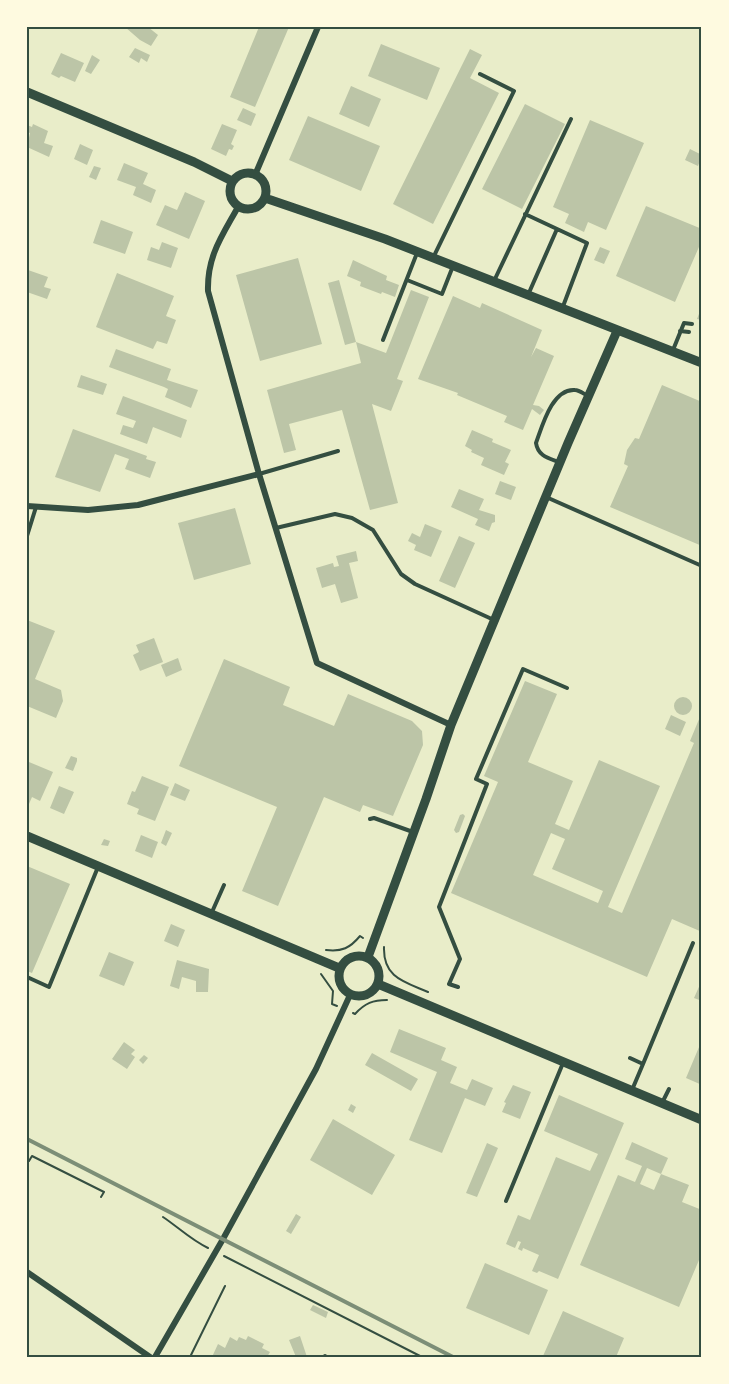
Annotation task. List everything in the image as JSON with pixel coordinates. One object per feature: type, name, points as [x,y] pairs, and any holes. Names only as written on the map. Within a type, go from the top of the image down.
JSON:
[{"type":"street","points":[[255,174],[318,27]]},
{"type":"street","points":[[27,92],[194,162],[232,181]]},
{"type":"street","points":[[243,174],[255,174],[266,187],[265,198],[258,207],[253,209],[238,207],[230,198],[232,181],[243,174]]},
{"type":"street","points":[[265,198],[418,252],[702,363]]},
{"type":"street","points":[[238,207],[212,254],[207,273],[208,291],[259,474],[317,663],[451,725]]},
{"type":"street","points":[[368,957],[451,725],[545,497],[617,331]]},
{"type":"street","points":[[27,506],[88,510],[138,505],[259,474]]},
{"type":"street","points":[[27,836],[339,968]]},
{"type":"street","points":[[357,955],[368,957],[376,964],[380,974],[378,984],[371,993],[361,997],[350,995],[342,988],[338,979],[339,968],[346,959],[357,955]]},
{"type":"street","points":[[378,984],[702,1120]]},
{"type":"street","points":[[27,1272],[152,1357],[216,1251],[316,1069],[350,995]]},
{"type":"lane","points":[[433,258],[514,91],[480,74]]},
{"type":"lane","points":[[494,282],[571,118]]},
{"type":"lane","points":[[525,214],[587,243],[562,309]]},
{"type":"lane","points":[[528,296],[557,229]]},
{"type":"lane","points":[[383,340],[418,252]]},
{"type":"lane","points":[[407,279],[442,294],[453,266]]},
{"type":"lane","points":[[672,352],[684,322],[692,324]]},
{"type":"lane","points":[[680,330],[690,332]]},
{"type":"lane","points":[[560,462],[542,455],[537,450],[536,443],[551,406],[555,399],[567,391],[575,390],[588,396]]},
{"type":"lane","points":[[259,474],[338,451]]},
{"type":"lane","points":[[545,497],[702,566]]},
{"type":"lane","points":[[27,536],[36,507]]},
{"type":"lane","points":[[275,528],[335,514],[352,518],[373,530],[401,574],[415,584],[494,620]]},
{"type":"lane","points":[[458,987],[449,984],[460,959],[439,907],[487,784],[476,779],[523,669],[567,688]]},
{"type":"lane","points":[[370,819],[374,818],[414,832]]},
{"type":"lane","points":[[27,977],[49,987],[98,866]]},
{"type":"lane","points":[[212,914],[224,885]]},
{"type":"lane","points":[[632,1091],[693,943]]},
{"type":"lane","points":[[630,1058],[643,1064]]},
{"type":"lane","points":[[506,1201],[564,1062]]},
{"type":"lane","points":[[662,1103],[669,1089]]},
{"type":"path","points":[[318,971],[326,977],[333,991],[332,1004],[355,1014],[363,1005],[375,1000],[390,1000]]},
{"type":"path","points":[[29,1161],[32,1156],[83,1180],[104,1192],[101,1197]]},
{"type":"path","points":[[163,1217],[191,1239],[422,1357]]},
{"type":"path","points":[[192,1357],[225,1286]]},
{"type":"building","points":[[125,27],[148,27],[158,35],[151,46]]},
{"type":"building","points":[[259,27],[289,27],[255,107],[230,97]]},
{"type":"building","points":[[381,44],[440,68],[427,100],[368,76]]},
{"type":"building","points":[[135,48],[150,55],[147,62],[141,58],[139,63],[129,57]]},
{"type":"building","points":[[470,49],[482,55],[470,78],[499,93],[433,224],[393,204]]},
{"type":"building","points":[[61,53],[84,63],[75,82],[51,74]]},
{"type":"building","points":[[92,55],[100,60],[91,74],[85,71]]},
{"type":"building","points":[[351,86],[381,99],[369,127],[339,114]]},
{"type":"building","points":[[525,104],[565,124],[522,209],[482,189]]},
{"type":"building","points":[[243,108],[256,114],[251,126],[237,120]]},
{"type":"building","points":[[308,116],[380,146],[361,191],[289,160]]},
{"type":"building","points":[[590,120],[644,143],[606,230],[588,222],[584,232],[565,223],[569,214],[553,207]]},
{"type":"building","points":[[33,124],[48,131],[44,143],[53,146],[49,157],[27,147],[30,133],[27,132],[27,125],[32,127]]},
{"type":"building","points":[[222,124],[237,130],[231,144],[234,146],[232,150],[229,149],[226,156],[211,149]]},
{"type":"building","points":[[80,144],[93,150],[87,165],[74,159]]},
{"type":"building","points":[[690,149],[702,155],[698,166],[685,160]]},
{"type":"building","points":[[124,163],[148,173],[143,184],[156,190],[151,203],[133,195],[136,187],[117,180]]},
{"type":"building","points":[[94,166],[101,168],[96,180],[89,177]]},
{"type":"building","points":[[185,192],[205,201],[189,239],[156,225],[165,205],[177,210]]},
{"type":"building","points":[[646,206],[702,229],[702,240],[675,302],[616,276]]},
{"type":"building","points":[[101,220],[133,232],[125,254],[93,243]]},
{"type":"building","points":[[162,242],[178,248],[171,268],[147,260],[151,247],[159,250]]},
{"type":"building","points":[[600,247],[610,251],[604,264],[594,260]]},
{"type":"building","points":[[298,258],[322,344],[260,361],[236,275]]},
{"type":"building","points":[[353,260],[387,276],[386,280],[399,285],[395,297],[360,286],[361,282],[347,276]]},
{"type":"building","points":[[28,270],[48,277],[44,287],[51,289],[47,299],[27,292]]},
{"type":"building","points":[[117,273],[174,296],[166,316],[176,320],[167,344],[157,341],[153,349],[96,327]]},
{"type":"building","points":[[339,280],[356,342],[345,345],[328,283]]},
{"type":"building","points":[[411,290],[429,297],[397,379],[403,381],[391,411],[372,404],[398,503],[370,510],[342,410],[289,424],[296,450],[284,453],[267,390],[361,363],[356,342],[386,353]]},
{"type":"building","points":[[453,296],[480,308],[482,303],[542,330],[531,357],[536,348],[554,356],[533,405],[544,410],[540,415],[532,409],[523,430],[504,422],[507,416],[457,395],[458,393],[418,379]]},
{"type":"building","points":[[702,306],[702,320],[697,319]]},
{"type":"building","points":[[116,349],[171,369],[167,380],[198,390],[191,408],[165,397],[168,389],[164,387],[109,367]]},
{"type":"building","points":[[81,375],[107,384],[103,395],[77,387]]},
{"type":"building","points":[[662,385],[702,402],[702,546],[610,507],[628,466],[624,464],[627,450],[635,438],[639,439]]},
{"type":"building","points":[[123,396],[187,420],[181,438],[153,427],[147,444],[120,434],[123,425],[133,428],[136,421],[116,414]]},
{"type":"building","points":[[73,429],[147,456],[146,459],[156,462],[150,478],[125,469],[129,459],[115,454],[100,492],[55,477]]},
{"type":"building","points":[[472,430],[511,450],[505,462],[509,464],[504,475],[481,465],[484,458],[471,452],[472,450],[465,446]]},
{"type":"building","points":[[500,481],[516,487],[511,500],[495,494]]},
{"type":"building","points":[[459,489],[484,499],[479,510],[495,515],[495,522],[492,523],[489,531],[475,525],[478,519],[451,507]]},
{"type":"building","points":[[235,508],[251,564],[194,580],[178,523]]},
{"type":"building","points":[[425,524],[442,531],[431,557],[414,550],[416,545],[408,541],[412,533],[420,537]]},
{"type":"building","points":[[459,536],[475,543],[455,588],[439,581]]},
{"type":"building","points":[[356,551],[358,561],[349,563],[358,598],[341,603],[335,584],[322,588],[316,568],[333,563],[334,567],[339,566],[336,556]]},
{"type":"building","points":[[27,620],[55,631],[35,679],[61,690],[63,701],[56,718],[27,706]]},
{"type":"building","points":[[154,638],[163,662],[140,671],[133,655],[139,652],[136,645]]},
{"type":"building","points":[[178,658],[182,670],[166,677],[161,665]]},
{"type":"building","points":[[224,659],[290,687],[283,705],[334,726],[348,694],[412,721],[422,731],[423,745],[393,816],[363,805],[360,812],[324,797],[278,906],[242,891],[277,807],[179,766]]},
{"type":"building","points":[[525,681],[557,694],[528,762],[573,781],[555,824],[569,830],[599,760],[660,786],[608,907],[622,913],[694,743],[690,741],[702,712],[702,932],[672,919],[647,977],[451,893],[498,782],[484,776]],"holes":[[[551,833],[565,839],[552,869],[603,891],[598,903],[533,875]]]},
{"type":"building","points":[[679,697],[687,697],[692,702],[690,713],[679,715],[674,710],[674,702]]},
{"type":"building","points":[[671,715],[686,722],[680,736],[665,729]]},
{"type":"building","points":[[71,756],[77,758],[73,771],[65,768]]},
{"type":"building","points":[[29,762],[53,772],[40,801],[32,797],[29,804],[27,803],[27,764]]},
{"type":"building","points":[[142,776],[169,787],[155,821],[137,814],[139,809],[127,804]]},
{"type":"building","points":[[175,783],[190,790],[185,801],[170,795]]},
{"type":"building","points":[[59,786],[74,792],[64,814],[50,808]]},
{"type":"building","points":[[460,815],[465,816],[459,832],[456,833],[454,830]]},
{"type":"building","points":[[166,830],[172,833],[166,846],[161,843]]},
{"type":"building","points":[[141,835],[158,842],[152,858],[135,851]]},
{"type":"building","points":[[104,839],[110,841],[108,846],[101,845]]},
{"type":"building","points":[[27,866],[70,884],[32,973],[27,971]]},
{"type":"building","points":[[171,924],[185,930],[178,947],[164,941]]},
{"type":"building","points":[[109,952],[134,962],[124,986],[99,976]]},
{"type":"building","points":[[177,960],[209,969],[208,992],[196,992],[196,981],[182,977],[179,989],[170,986]]},
{"type":"building","points":[[702,980],[702,1001],[694,998]]},
{"type":"building","points":[[399,1029],[446,1048],[441,1060],[457,1067],[450,1083],[467,1090],[472,1079],[493,1088],[485,1106],[465,1098],[442,1153],[409,1140],[437,1072],[390,1052]]},
{"type":"building","points":[[702,1040],[702,1085],[686,1078]]},
{"type":"building","points":[[124,1042],[135,1050],[131,1054],[135,1057],[127,1069],[112,1059]]},
{"type":"building","points":[[372,1053],[418,1079],[411,1091],[365,1065]]},
{"type":"building","points":[[144,1055],[148,1058],[143,1064],[139,1060]]},
{"type":"building","points":[[513,1085],[531,1092],[520,1119],[502,1112],[506,1103],[504,1102]]},
{"type":"building","points":[[559,1095],[624,1123],[558,1279],[539,1271],[537,1273],[532,1271],[539,1255],[523,1248],[522,1251],[518,1249],[521,1242],[518,1241],[515,1248],[506,1244],[518,1215],[530,1220],[556,1157],[590,1171],[598,1154],[544,1131]]},
{"type":"building","points":[[351,1104],[356,1107],[353,1113],[348,1110]]},
{"type":"building","points":[[333,1119],[395,1155],[372,1195],[310,1160]]},
{"type":"building","points":[[632,1142],[668,1158],[661,1174],[689,1185],[682,1202],[702,1210],[702,1253],[679,1307],[580,1265],[618,1175],[635,1182],[642,1166],[625,1159]],"holes":[[[647,1168],[661,1174],[654,1190],[640,1184]]]},
{"type":"building","points":[[487,1143],[498,1148],[477,1197],[466,1193]]},
{"type":"building","points":[[296,1214],[301,1217],[291,1234],[286,1231]]},
{"type":"building","points":[[485,1263],[548,1290],[529,1335],[466,1308]]},
{"type":"building","points":[[313,1305],[328,1312],[326,1318],[310,1310]]},
{"type":"building","points":[[563,1311],[624,1338],[616,1357],[543,1356]]},
{"type":"building","points":[[248,1336],[264,1344],[262,1348],[270,1352],[267,1357],[212,1357],[218,1344],[225,1348],[230,1337],[237,1341],[239,1337],[246,1340]]},
{"type":"building","points":[[300,1336],[307,1357],[296,1357],[289,1340]]},
{"type":"railway","points":[[27,1139],[453,1357]]}]
